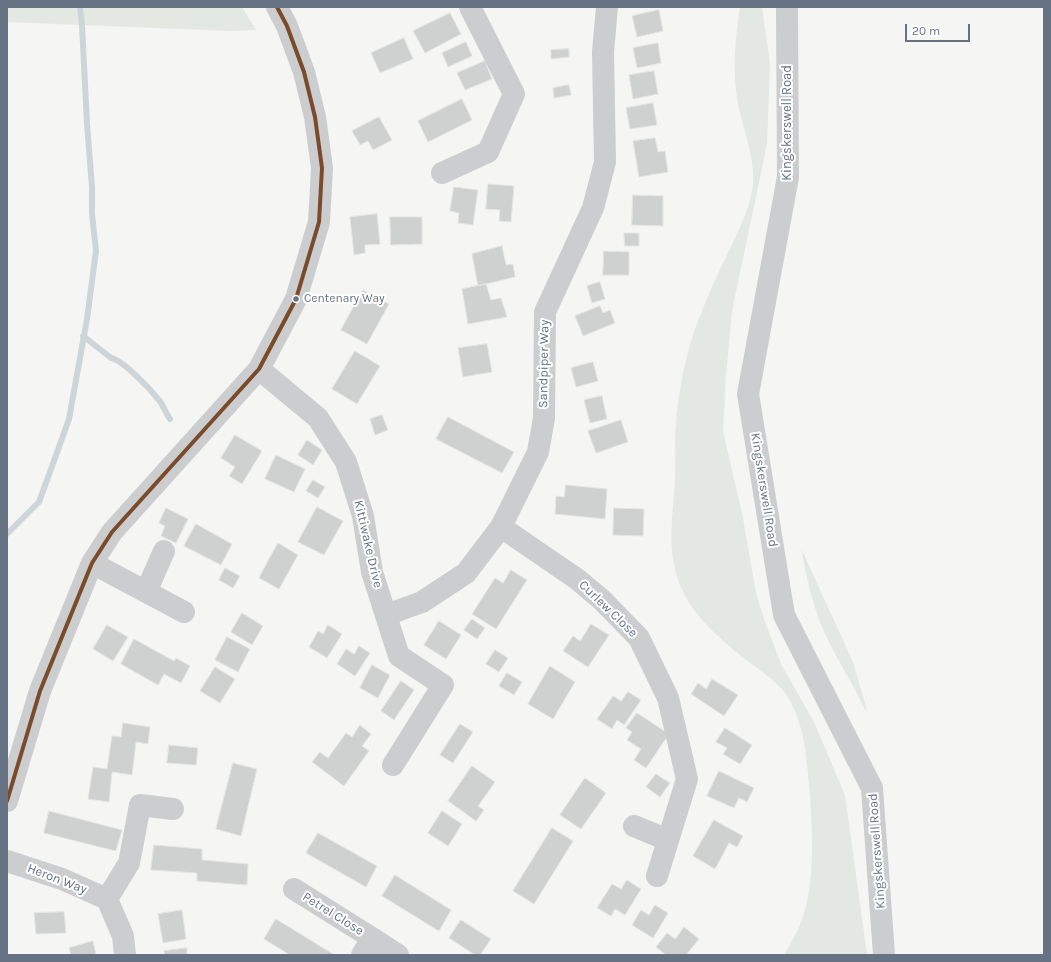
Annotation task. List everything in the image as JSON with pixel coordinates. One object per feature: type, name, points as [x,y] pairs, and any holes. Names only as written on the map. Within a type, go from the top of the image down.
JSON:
[{"type":"street","points":[[7,801],[40,691],[92,563],[112,532],[259,369],[296,299],[318,222],[322,168],[315,117],[304,72],[287,26],[277,7]]},
{"type":"street","points":[[442,173],[488,152],[514,94],[470,7]]},
{"type":"street","name":"Sandpiper Way","points":[[386,615],[422,602],[466,573],[501,527],[538,452],[544,418],[545,312],[594,208],[605,162],[603,52],[608,7]]},
{"type":"street","name":"Kingskerswell Road","points":[[787,7],[788,177],[748,394],[784,615],[872,788],[884,955]]},
{"type":"street","name":"Kittiwake Drive","points":[[259,369],[318,418],[346,462],[363,516],[372,572],[399,656],[443,685],[393,765]]},
{"type":"street","name":"Curlew Close","points":[[501,527],[577,579],[602,600],[639,638],[668,698],[687,780],[657,876]]},
{"type":"street","points":[[146,592],[164,551]]},
{"type":"street","points":[[92,563],[184,612]]},
{"type":"street","points":[[125,955],[123,936],[107,899],[129,863],[140,805],[173,809]]},
{"type":"street","points":[[634,826],[668,840]]},
{"type":"street","name":"Heron Way","points":[[7,861],[62,878],[107,899]]},
{"type":"street","name":"Petrel Close","points":[[294,889],[367,946],[398,955]]},
{"type":"shaded area","points":[[7,7],[242,7],[256,30],[229,31],[7,22]]},
{"type":"shaded area","points":[[740,7],[762,7],[770,64],[767,144],[732,311],[723,431],[743,518],[756,593],[764,619],[781,664],[814,722],[845,795],[867,955],[786,955],[785,953],[801,922],[807,902],[810,888],[812,858],[812,829],[806,757],[798,718],[788,697],[781,688],[723,641],[703,621],[687,599],[676,573],[673,561],[671,537],[675,471],[675,431],[684,370],[695,328],[743,220],[753,184],[752,163],[740,114],[735,80],[736,43]]},
{"type":"shaded area","points":[[801,548],[853,662],[867,710],[865,710],[833,651],[819,620]]},
{"type":"building","points":[[659,10],[663,31],[637,37],[632,16]]},
{"type":"building","points":[[450,13],[461,34],[425,53],[413,31]]},
{"type":"building","points":[[404,38],[413,59],[380,73],[371,53]]},
{"type":"building","points":[[466,42],[472,56],[448,67],[442,53]]},
{"type":"building","points":[[658,43],[661,63],[637,68],[633,48]]},
{"type":"building","points":[[569,49],[569,57],[551,59],[551,50]]},
{"type":"building","points":[[485,61],[492,79],[465,90],[457,73]]},
{"type":"building","points":[[654,71],[658,94],[633,99],[629,75]]},
{"type":"building","points":[[569,85],[571,95],[554,98],[553,88]]},
{"type":"building","points":[[462,99],[472,120],[428,142],[418,121]]},
{"type":"building","points":[[653,103],[657,125],[630,129],[626,108]]},
{"type":"building","points":[[379,117],[392,140],[373,150],[368,141],[360,145],[352,131]]},
{"type":"building","points":[[655,138],[658,152],[665,151],[668,172],[639,177],[633,141]]},
{"type":"building","points":[[488,184],[514,186],[511,222],[499,221],[500,210],[486,209]]},
{"type":"building","points":[[454,187],[478,190],[473,225],[458,223],[459,213],[450,211]]},
{"type":"building","points":[[633,195],[663,196],[663,226],[632,225]]},
{"type":"building","points":[[377,214],[380,244],[365,245],[365,253],[354,255],[350,217]]},
{"type":"building","points":[[390,217],[422,217],[422,244],[391,245]]},
{"type":"building","points":[[624,233],[639,233],[639,246],[625,246]]},
{"type":"building","points":[[502,246],[506,265],[513,264],[515,277],[478,286],[472,254]]},
{"type":"building","points":[[604,251],[629,252],[629,275],[603,275]]},
{"type":"building","points":[[600,282],[605,299],[592,303],[587,286]]},
{"type":"building","points":[[486,284],[491,300],[501,298],[507,317],[468,324],[462,289]]},
{"type":"building","points":[[363,290],[389,304],[367,344],[341,330]]},
{"type":"building","points":[[600,306],[603,313],[610,310],[615,323],[583,336],[575,316]]},
{"type":"building","points":[[487,344],[492,372],[463,377],[458,348]]},
{"type":"building","points":[[355,351],[380,366],[357,404],[332,389]]},
{"type":"building","points":[[593,362],[598,381],[576,387],[571,368]]},
{"type":"building","points":[[602,396],[607,419],[590,423],[584,400]]},
{"type":"building","points":[[382,415],[388,430],[375,435],[370,419]]},
{"type":"building","points":[[448,417],[514,452],[502,473],[436,439]]},
{"type":"building","points":[[621,420],[628,442],[596,453],[588,431]]},
{"type":"building","points":[[235,435],[262,451],[242,484],[229,476],[235,467],[221,458]]},
{"type":"building","points":[[307,440],[322,450],[313,465],[298,455]]},
{"type":"building","points":[[276,455],[305,469],[294,492],[265,479]]},
{"type":"building","points":[[313,480],[325,487],[318,498],[306,491]]},
{"type":"building","points":[[566,485],[607,489],[605,519],[555,514],[556,496],[564,497]]},
{"type":"building","points":[[317,507],[343,521],[324,555],[298,542]]},
{"type":"building","points":[[166,508],[188,519],[176,543],[161,536],[165,526],[159,523]]},
{"type":"building","points":[[614,508],[644,509],[643,536],[613,535]]},
{"type":"building","points":[[196,524],[232,544],[221,565],[184,546]]},
{"type":"building","points":[[278,543],[298,555],[279,589],[259,578]]},
{"type":"building","points":[[225,568],[240,576],[233,588],[219,580]]},
{"type":"building","points":[[511,570],[527,580],[496,629],[472,614],[495,578],[503,583]]},
{"type":"building","points":[[242,613],[263,626],[252,645],[231,632]]},
{"type":"building","points":[[472,619],[485,628],[477,639],[464,630]]},
{"type":"building","points":[[439,621],[461,635],[446,659],[424,645]]},
{"type":"building","points":[[591,624],[609,635],[588,667],[563,651],[573,636],[580,641]]},
{"type":"building","points":[[107,625],[128,637],[113,661],[93,649]]},
{"type":"building","points":[[328,625],[342,634],[327,658],[309,647],[318,631],[323,634]]},
{"type":"building","points":[[227,637],[250,649],[238,672],[215,660]]},
{"type":"building","points":[[134,639],[174,661],[176,658],[190,666],[181,683],[164,674],[158,685],[121,664]]},
{"type":"building","points":[[359,646],[370,653],[355,676],[337,664],[346,649],[354,654]]},
{"type":"building","points":[[495,650],[508,658],[499,672],[486,664]]},
{"type":"building","points":[[372,665],[390,675],[378,698],[360,688]]},
{"type":"building","points":[[550,666],[575,682],[553,719],[528,704]]},
{"type":"building","points":[[215,667],[235,679],[220,703],[200,691]]},
{"type":"building","points":[[507,673],[522,682],[514,695],[499,686]]},
{"type":"building","points":[[712,679],[738,695],[724,716],[691,694],[698,683],[706,689]]},
{"type":"building","points":[[401,681],[414,690],[394,720],[381,711]]},
{"type":"building","points":[[628,692],[641,700],[624,725],[617,720],[612,729],[597,719],[613,696],[621,701]]},
{"type":"building","points":[[637,713],[669,734],[646,768],[634,760],[641,749],[627,740],[632,732],[626,728]]},
{"type":"building","points":[[123,723],[150,727],[148,744],[136,742],[132,775],[112,772],[109,802],[88,799],[93,767],[107,769],[112,736],[121,737]]},
{"type":"building","points":[[460,724],[473,732],[453,763],[440,755]]},
{"type":"building","points":[[360,725],[371,734],[362,746],[369,751],[344,786],[312,762],[320,752],[328,758],[346,733],[352,737]]},
{"type":"building","points":[[725,728],[752,745],[740,764],[723,754],[727,748],[716,742]]},
{"type":"building","points":[[169,745],[198,748],[196,765],[167,763]]},
{"type":"building","points":[[233,763],[257,769],[241,836],[216,829]]},
{"type":"building","points":[[472,766],[495,782],[478,806],[484,810],[476,821],[448,801]]},
{"type":"building","points":[[719,771],[754,788],[747,802],[739,798],[734,808],[707,796]]},
{"type":"building","points":[[656,774],[670,783],[660,797],[646,787]]},
{"type":"building","points":[[585,778],[606,793],[581,829],[560,815]]},
{"type":"building","points":[[49,811],[122,830],[116,851],[44,833]]},
{"type":"building","points":[[442,811],[462,824],[448,846],[428,833]]},
{"type":"building","points":[[714,820],[743,836],[737,847],[729,843],[715,869],[693,856]]},
{"type":"building","points":[[552,828],[573,841],[534,904],[513,891]]},
{"type":"building","points":[[318,833],[377,866],[366,887],[306,853]]},
{"type":"building","points":[[154,845],[202,849],[202,860],[248,864],[247,885],[197,881],[197,873],[151,870]]},
{"type":"building","points":[[395,875],[451,910],[439,931],[382,896]]},
{"type":"building","points":[[627,880],[641,889],[625,915],[615,909],[611,916],[597,908],[612,884],[621,889]]},
{"type":"building","points":[[655,905],[668,913],[653,938],[632,925],[641,910],[649,915]]},
{"type":"building","points":[[182,910],[186,939],[163,943],[158,914]]},
{"type":"building","points":[[64,912],[66,933],[36,934],[34,913]]},
{"type":"building","points":[[276,919],[333,954],[290,955],[264,939]]},
{"type":"building","points":[[461,920],[491,939],[480,955],[475,955],[449,938]]},
{"type":"building","points":[[684,927],[699,939],[686,955],[666,955],[656,947],[667,933],[675,939]]},
{"type":"building","points":[[93,941],[96,955],[71,955],[69,948]]},
{"type":"building","points":[[187,948],[187,955],[165,955],[164,951]]},
{"type":"waterway","points":[[7,534],[39,502],[69,419],[87,319],[96,251],[92,214],[92,187],[80,7]]},
{"type":"waterway","points":[[83,336],[136,376],[159,400],[170,419]]},
{"type":"transit line","points":[[7,801],[40,691],[92,563],[112,532],[259,369],[296,299],[319,222],[322,168],[315,117],[304,72],[287,26],[277,7]]},
{"type":"place","name":"Centenary Way","points":[[296,299]]}]
